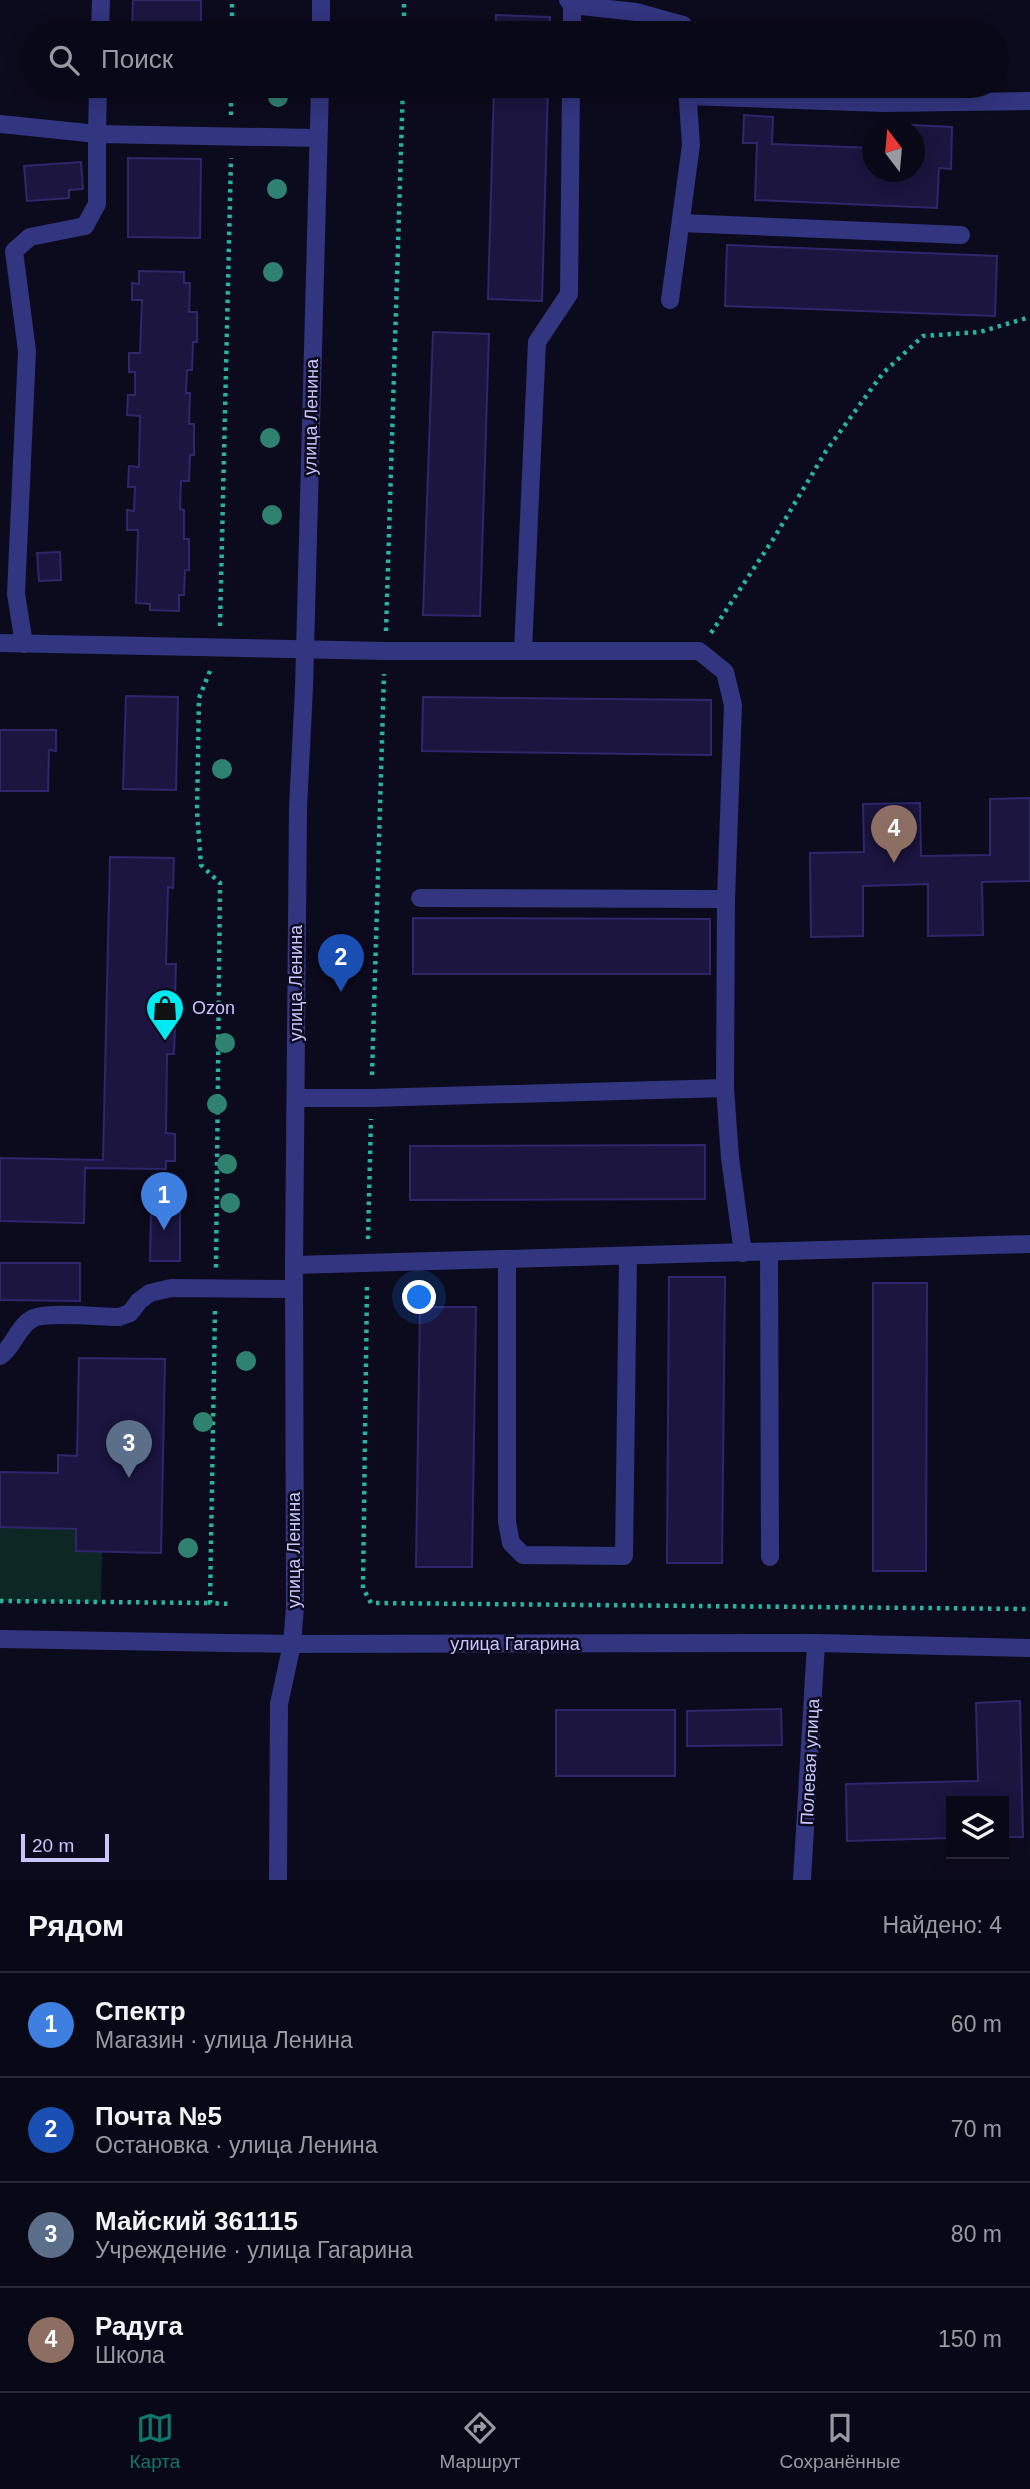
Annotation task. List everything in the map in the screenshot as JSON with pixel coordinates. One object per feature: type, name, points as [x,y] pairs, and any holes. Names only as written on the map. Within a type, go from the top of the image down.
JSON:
[{"type":"street","points":[[100,0],[100,21]]},
{"type":"street","points":[[321,0],[321,21]]},
{"type":"street","points":[[571,21],[570,2],[636,12],[669,21]]},
{"type":"street","points":[[24,644],[16,594],[27,351],[14,251],[30,237],[85,226],[97,204],[98,98]]},
{"type":"street","name":"улица Ленина","points":[[278,1880],[279,1704],[292,1644],[295,1606],[294,1265],[298,808],[305,648],[320,98]]},
{"type":"street","points":[[523,651],[537,342],[569,294],[571,98]]},
{"type":"street","points":[[670,300],[691,145],[688,98]]},
{"type":"street","points":[[802,98],[883,103],[1030,101]]},
{"type":"street","points":[[0,124],[97,134],[318,138]]},
{"type":"street","points":[[681,223],[961,235]]},
{"type":"street","points":[[0,643],[385,651],[699,651],[725,672],[733,705],[726,899],[725,1088],[730,1158],[743,1252]]},
{"type":"street","points":[[420,898],[726,899]]},
{"type":"street","points":[[296,1098],[725,1088]]},
{"type":"street","points":[[294,1265],[1030,1244]]},
{"type":"street","points":[[769,1252],[770,1557]]},
{"type":"street","points":[[507,1259],[506,1522],[511,1543],[523,1555],[624,1556],[628,1256]]},
{"type":"street","points":[[0,1356],[32,1318],[119,1317],[130,1313],[139,1301],[150,1293],[171,1288],[294,1289]]},
{"type":"street","name":"улица Гагарина","points":[[0,1639],[292,1644],[817,1643],[1030,1648]]},
{"type":"street","name":"Полевая улица","points":[[802,1880],[817,1643]]},
{"type":"path","points":[[232,0],[232,21]]},
{"type":"path","points":[[404,0],[404,21]]},
{"type":"path","points":[[210,1604],[220,883],[201,865],[197,811],[200,698],[220,648],[231,98]]},
{"type":"path","points":[[403,98],[371,1098],[363,1588],[371,1604],[1030,1609]]},
{"type":"path","points":[[699,651],[774,538],[826,452],[883,373],[923,336],[980,332],[1030,317]]},
{"type":"path","points":[[0,1601],[232,1604]]},
{"type":"green space","points":[[0,1527],[76,1529],[76,1551],[102,1552],[101,1602],[0,1601]]},
{"type":"building","points":[[133,0],[201,0],[201,21],[132,21]]},
{"type":"building","points":[[496,15],[550,17],[550,21],[496,21]]},
{"type":"building","points":[[494,98],[548,98],[542,301],[488,299]]},
{"type":"building","points":[[744,115],[773,117],[772,144],[862,148],[862,182],[925,182],[925,126],[952,127],[951,169],[939,168],[937,208],[755,200],[757,143],[743,143]]},
{"type":"building","points":[[128,158],[201,159],[200,238],[128,237]]},
{"type":"building","points":[[81,162],[83,189],[69,190],[69,198],[27,201],[24,166]]},
{"type":"building","points":[[727,245],[997,256],[995,316],[725,306]]},
{"type":"building","points":[[139,271],[184,272],[184,283],[190,283],[189,312],[197,312],[197,342],[193,342],[192,370],[187,370],[186,393],[190,393],[189,424],[194,424],[194,455],[190,455],[189,481],[181,481],[180,509],[184,510],[184,539],[189,539],[189,570],[185,570],[184,595],[179,595],[179,611],[150,610],[150,604],[136,603],[138,530],[127,530],[127,510],[134,511],[135,487],[128,487],[129,466],[139,467],[140,416],[127,415],[128,395],[135,395],[135,372],[129,372],[129,353],[140,353],[142,300],[132,300],[132,283],[139,284]]},
{"type":"building","points":[[433,332],[489,334],[480,616],[423,615]]},
{"type":"building","points":[[60,552],[61,580],[39,581],[37,553]]},
{"type":"building","points":[[126,696],[178,697],[176,790],[123,789]]},
{"type":"building","points":[[423,697],[711,700],[711,755],[422,751]]},
{"type":"building","points":[[0,730],[56,730],[56,751],[49,750],[48,791],[0,791]]},
{"type":"building","points":[[1030,798],[1030,881],[982,882],[983,935],[928,936],[928,884],[863,886],[863,936],[811,937],[810,853],[864,852],[863,804],[920,803],[921,856],[990,855],[990,799]]},
{"type":"building","points":[[110,857],[174,858],[173,888],[168,887],[166,964],[176,964],[175,997],[168,997],[167,1024],[175,1024],[174,1054],[167,1054],[166,1133],[175,1134],[175,1161],[166,1161],[166,1169],[85,1168],[84,1223],[0,1221],[0,1158],[103,1160]]},
{"type":"building","points":[[413,918],[710,919],[710,974],[413,974]]},
{"type":"building","points":[[705,1145],[705,1199],[410,1200],[410,1146]]},
{"type":"building","points":[[151,1213],[180,1213],[180,1261],[150,1261]]},
{"type":"building","points":[[0,1263],[80,1263],[80,1301],[0,1300]]},
{"type":"building","points":[[669,1277],[725,1277],[722,1563],[667,1563]]},
{"type":"building","points":[[873,1283],[927,1283],[926,1571],[873,1571]]},
{"type":"building","points":[[420,1307],[476,1307],[472,1567],[416,1567]]},
{"type":"building","points":[[79,1358],[165,1359],[161,1553],[76,1551],[76,1529],[0,1527],[0,1472],[58,1473],[58,1455],[77,1456]]},
{"type":"building","points":[[1020,1701],[1023,1837],[1009,1837],[1009,1796],[946,1796],[946,1838],[847,1841],[846,1784],[978,1781],[976,1703]]},
{"type":"building","points":[[781,1709],[782,1745],[687,1746],[687,1711]]},
{"type":"building","points":[[556,1710],[675,1710],[675,1776],[556,1776]]},
{"type":"place","name":"Радуга","points":[[894,863]]},
{"type":"place","name":"Почта №5","points":[[341,992]]},
{"type":"place","name":"Ozon","points":[[165,1042]]},
{"type":"place","name":"Спектр","points":[[164,1230]]},
{"type":"place","name":"Майский 361115","points":[[129,1478]]}]
